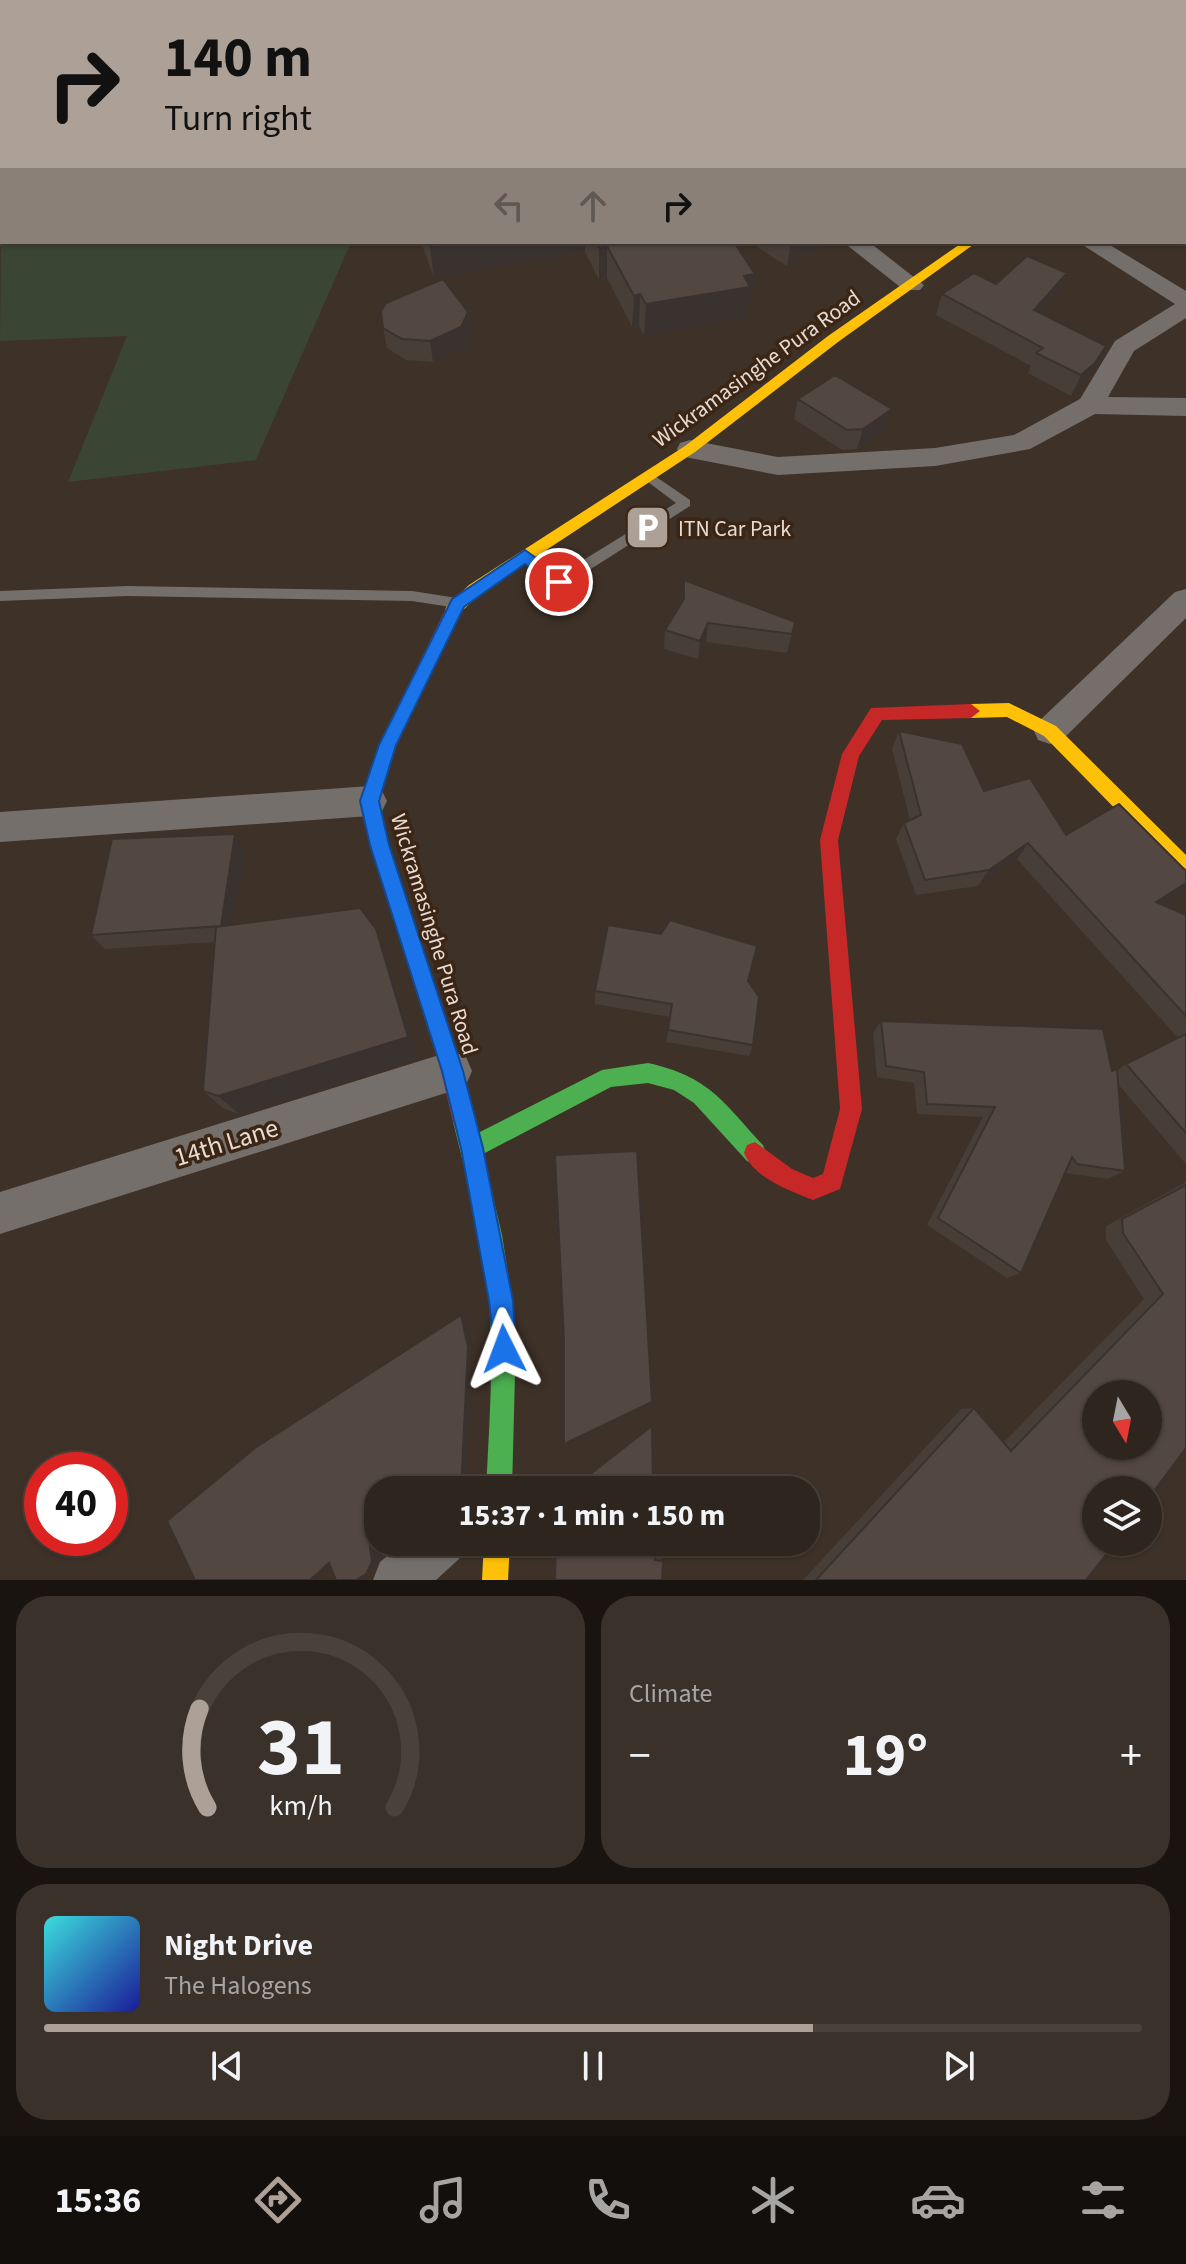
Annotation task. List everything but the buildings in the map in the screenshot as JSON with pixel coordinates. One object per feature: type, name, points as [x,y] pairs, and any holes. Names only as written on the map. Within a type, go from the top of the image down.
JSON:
[{"type":"street","points":[[857,244],[912,285]]},
{"type":"street","name":"Wickramasinghe Pura Road","points":[[500,1476],[504,1361],[501,1301],[472,1148],[452,1071],[379,845],[370,801],[388,745],[457,603],[690,449],[833,339],[968,244]]},
{"type":"street","points":[[1092,244],[1186,301]]},
{"type":"street","points":[[1090,405],[1124,346],[1186,308]]},
{"type":"street","points":[[690,449],[778,466],[935,457],[1021,443],[1090,405],[1186,407]]},
{"type":"street","points":[[1050,731],[1186,600]]},
{"type":"street","points":[[472,1148],[609,1077],[634,1071],[657,1072],[703,1093],[778,1176],[813,1189],[832,1181],[851,1109],[829,840],[851,754],[877,713],[1009,710],[1050,731],[1186,868]]},
{"type":"street","points":[[0,827],[370,801]]},
{"type":"street","name":"14th Lane","points":[[0,1213],[452,1071]]},
{"type":"street","points":[[398,1580],[426,1556]]},
{"type":"street","points":[[495,1580],[496,1556]]},
{"type":"lane","points":[[525,556],[559,582],[685,503],[649,476]]},
{"type":"lane","points":[[0,596],[176,592],[412,596],[457,603]]},
{"type":"green space","points":[[1,244],[350,244],[256,460],[68,482],[127,336],[0,341]]},
{"type":"traffic: fast","points":[[472,1148],[609,1077],[648,1073],[678,1080],[702,1095],[755,1153]]},
{"type":"traffic: fast","points":[[464,1122],[499,1281],[503,1374],[499,1476]]},
{"type":"traffic: slow","points":[[453,610],[475,589],[690,449],[833,339],[968,244]]},
{"type":"traffic: slow","points":[[971,711],[1009,710],[1050,731],[1186,868]]},
{"type":"traffic: slow","points":[[495,1580],[496,1556]]},
{"type":"traffic: jam","points":[[453,610],[388,745],[370,801],[379,845],[452,1071],[464,1122]]},
{"type":"traffic: jam","points":[[755,1153],[784,1177],[813,1189],[832,1181],[851,1109],[829,840],[851,754],[877,713],[971,711]]},
{"type":"place","name":"ITN Car Park","points":[[647,528]]},
{"type":"route","points":[[504,1349],[501,1301],[472,1148],[452,1071],[379,845],[370,801],[388,745],[457,603],[525,556],[559,582]]}]
